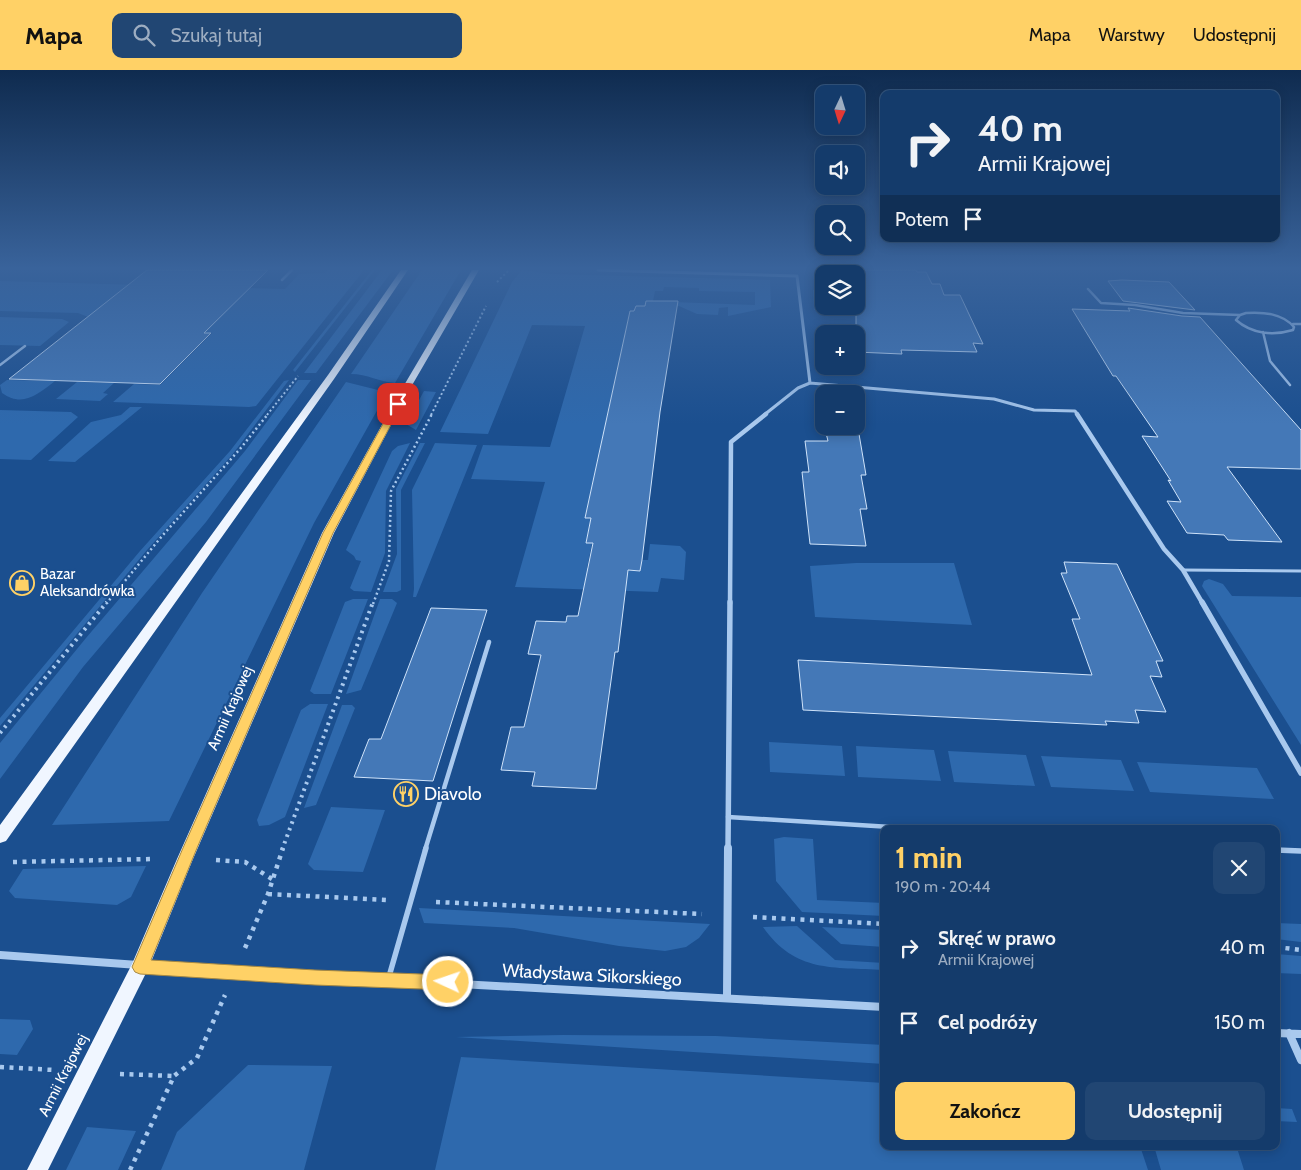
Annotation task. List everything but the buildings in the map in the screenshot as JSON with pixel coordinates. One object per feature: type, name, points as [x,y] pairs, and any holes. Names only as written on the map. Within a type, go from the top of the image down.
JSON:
[{"type":"main road","points":[[0,837],[370,321]]},
{"type":"main road","name":"Armii Krajowej","points":[[37,1170],[140,967],[185,859],[328,533],[407,387],[446,321]]},
{"type":"street","points":[[803,321],[810,383]]},
{"type":"street","points":[[727,996],[730,442],[798,388],[810,383],[994,399],[1034,410],[1075,411],[1164,549],[1182,570],[1301,773]]},
{"type":"street","name":"Władysława Sikorskiego","points":[[0,954],[140,967],[727,996],[880,1007]]},
{"type":"street","points":[[1280,1032],[1301,1034]]},
{"type":"street","points":[[1289,1033],[1301,1060]]},
{"type":"lane","points":[[1237,321],[1262,332],[1288,332],[1293,330],[1293,324]]},
{"type":"lane","points":[[1287,321],[1301,324]]},
{"type":"lane","points":[[1262,332],[1270,361],[1290,385]]},
{"type":"lane","points":[[0,365],[25,346]]},
{"type":"lane","points":[[1182,570],[1301,572]]},
{"type":"lane","points":[[388,980],[410,901],[489,642]]},
{"type":"lane","points":[[728,818],[880,827]]},
{"type":"lane","points":[[1280,850],[1301,851]]},
{"type":"path","points":[[130,1170],[174,1076],[197,1058],[268,894],[389,561],[391,491],[478,321]]},
{"type":"path","points":[[0,733],[162,536],[240,450],[303,369]]},
{"type":"path","points":[[10,862],[185,859],[244,862],[272,879]]},
{"type":"path","points":[[268,894],[880,924]]},
{"type":"path","points":[[1280,947],[1301,950]]},
{"type":"shaded area","points":[[0,321],[69,322],[40,346],[0,345]]},
{"type":"shaded area","points":[[113,321],[323,321],[256,406],[113,402],[134,384],[160,385],[212,333],[185,332]]},
{"type":"shaded area","points":[[331,321],[335,321],[295,372],[293,370]]},
{"type":"shaded area","points":[[343,321],[355,321],[316,373],[304,373]]},
{"type":"shaded area","points":[[387,321],[431,321],[395,383],[351,374]]},
{"type":"shaded area","points":[[493,321],[628,321],[585,518],[597,519],[587,568],[640,571],[642,560],[648,560],[650,544],[680,546],[686,552],[684,580],[661,578],[658,592],[515,587],[545,482],[471,479],[483,445],[550,447],[585,326],[532,325],[488,434],[440,432]]},
{"type":"shaded area","points":[[7,380],[55,381],[30,398],[17,399],[2,393],[0,385]]},
{"type":"shaded area","points":[[289,380],[232,455],[147,550],[0,726],[0,718],[140,551],[230,451],[284,381]]},
{"type":"shaded area","points":[[298,380],[311,380],[206,522],[83,667],[0,779],[0,743],[86,638],[245,451]]},
{"type":"shaded area","points":[[77,382],[114,383],[103,393],[108,394],[100,401],[56,399]]},
{"type":"shaded area","points":[[346,382],[388,391],[314,523],[169,821],[52,825],[202,593]]},
{"type":"shaded area","points":[[424,391],[436,392],[416,430],[406,424]]},
{"type":"shaded area","points":[[130,407],[142,407],[75,462],[48,461],[91,422],[121,415]]},
{"type":"shaded area","points":[[0,410],[71,412],[78,417],[31,460],[0,459]]},
{"type":"shaded area","points":[[410,443],[386,491],[385,553],[371,592],[354,591],[350,588],[361,561],[356,560],[346,550],[392,451],[398,446]]},
{"type":"shaded area","points":[[420,443],[425,443],[401,490],[401,590],[397,592],[383,592],[397,554],[396,489]]},
{"type":"shaded area","points":[[435,443],[477,445],[416,597],[413,597],[412,490]]},
{"type":"shaded area","points":[[856,563],[954,563],[972,625],[815,617],[810,566]]},
{"type":"shaded area","points":[[1209,579],[1223,584],[1232,596],[1301,597],[1301,745],[1202,586],[1204,581]]},
{"type":"shaded area","points":[[353,599],[368,599],[331,694],[314,694],[310,691],[345,602]]},
{"type":"shaded area","points":[[380,599],[392,599],[397,603],[361,690],[346,694]]},
{"type":"shaded area","points":[[310,704],[328,704],[285,817],[269,825],[259,826],[257,820],[301,710]]},
{"type":"shaded area","points":[[342,705],[352,705],[355,708],[316,805],[304,808]]},
{"type":"shaded area","points":[[769,742],[842,746],[845,776],[770,772]]},
{"type":"shaded area","points":[[856,746],[934,750],[941,781],[858,777]]},
{"type":"shaded area","points":[[948,751],[1026,755],[1035,786],[954,782]]},
{"type":"shaded area","points":[[1041,756],[1121,760],[1134,791],[1051,787]]},
{"type":"shaded area","points":[[1137,762],[1257,768],[1274,799],[1150,792]]},
{"type":"shaded area","points":[[331,807],[385,810],[363,872],[314,870],[308,864]]},
{"type":"shaded area","points":[[784,837],[813,839],[817,900],[880,903],[880,916],[802,912],[776,881],[774,839]]},
{"type":"shaded area","points":[[146,866],[131,897],[117,905],[15,898],[9,891],[23,869]]},
{"type":"shaded area","points":[[419,908],[710,924],[699,938],[686,947],[665,951],[619,946],[514,928],[424,923]]},
{"type":"shaded area","points":[[1280,923],[1301,924],[1301,942],[1280,939]]},
{"type":"shaded area","points":[[797,926],[835,960],[880,963],[880,970],[816,965],[802,960],[788,953],[775,942],[763,927]]},
{"type":"shaded area","points":[[822,927],[880,930],[880,947],[841,944]]},
{"type":"shaded area","points":[[1280,954],[1301,956],[1301,974],[1280,973]]},
{"type":"shaded area","points":[[0,1019],[30,1020],[33,1029],[17,1055],[0,1054]]},
{"type":"shaded area","points":[[563,1035],[716,1036],[880,1045],[880,1064],[456,1037]]},
{"type":"shaded area","points":[[461,1057],[880,1083],[880,1150],[1141,1150],[1148,1170],[435,1170]]},
{"type":"shaded area","points":[[248,1065],[332,1066],[304,1170],[161,1170],[177,1132]]},
{"type":"shaded area","points":[[1280,1108],[1292,1109],[1297,1122],[1280,1121]]},
{"type":"shaded area","points":[[87,1127],[136,1131],[118,1170],[66,1170]]},
{"type":"shaded area","points":[[1155,1150],[1238,1150],[1244,1170],[1161,1170]]},
{"type":"place","name":"Bazar Aleksandrówka","points":[[22,583]]},
{"type":"place","name":"Diavolo","points":[[406,794]]},
{"type":"route","points":[[398,404],[328,533],[140,967],[315,978],[448,982]]}]
